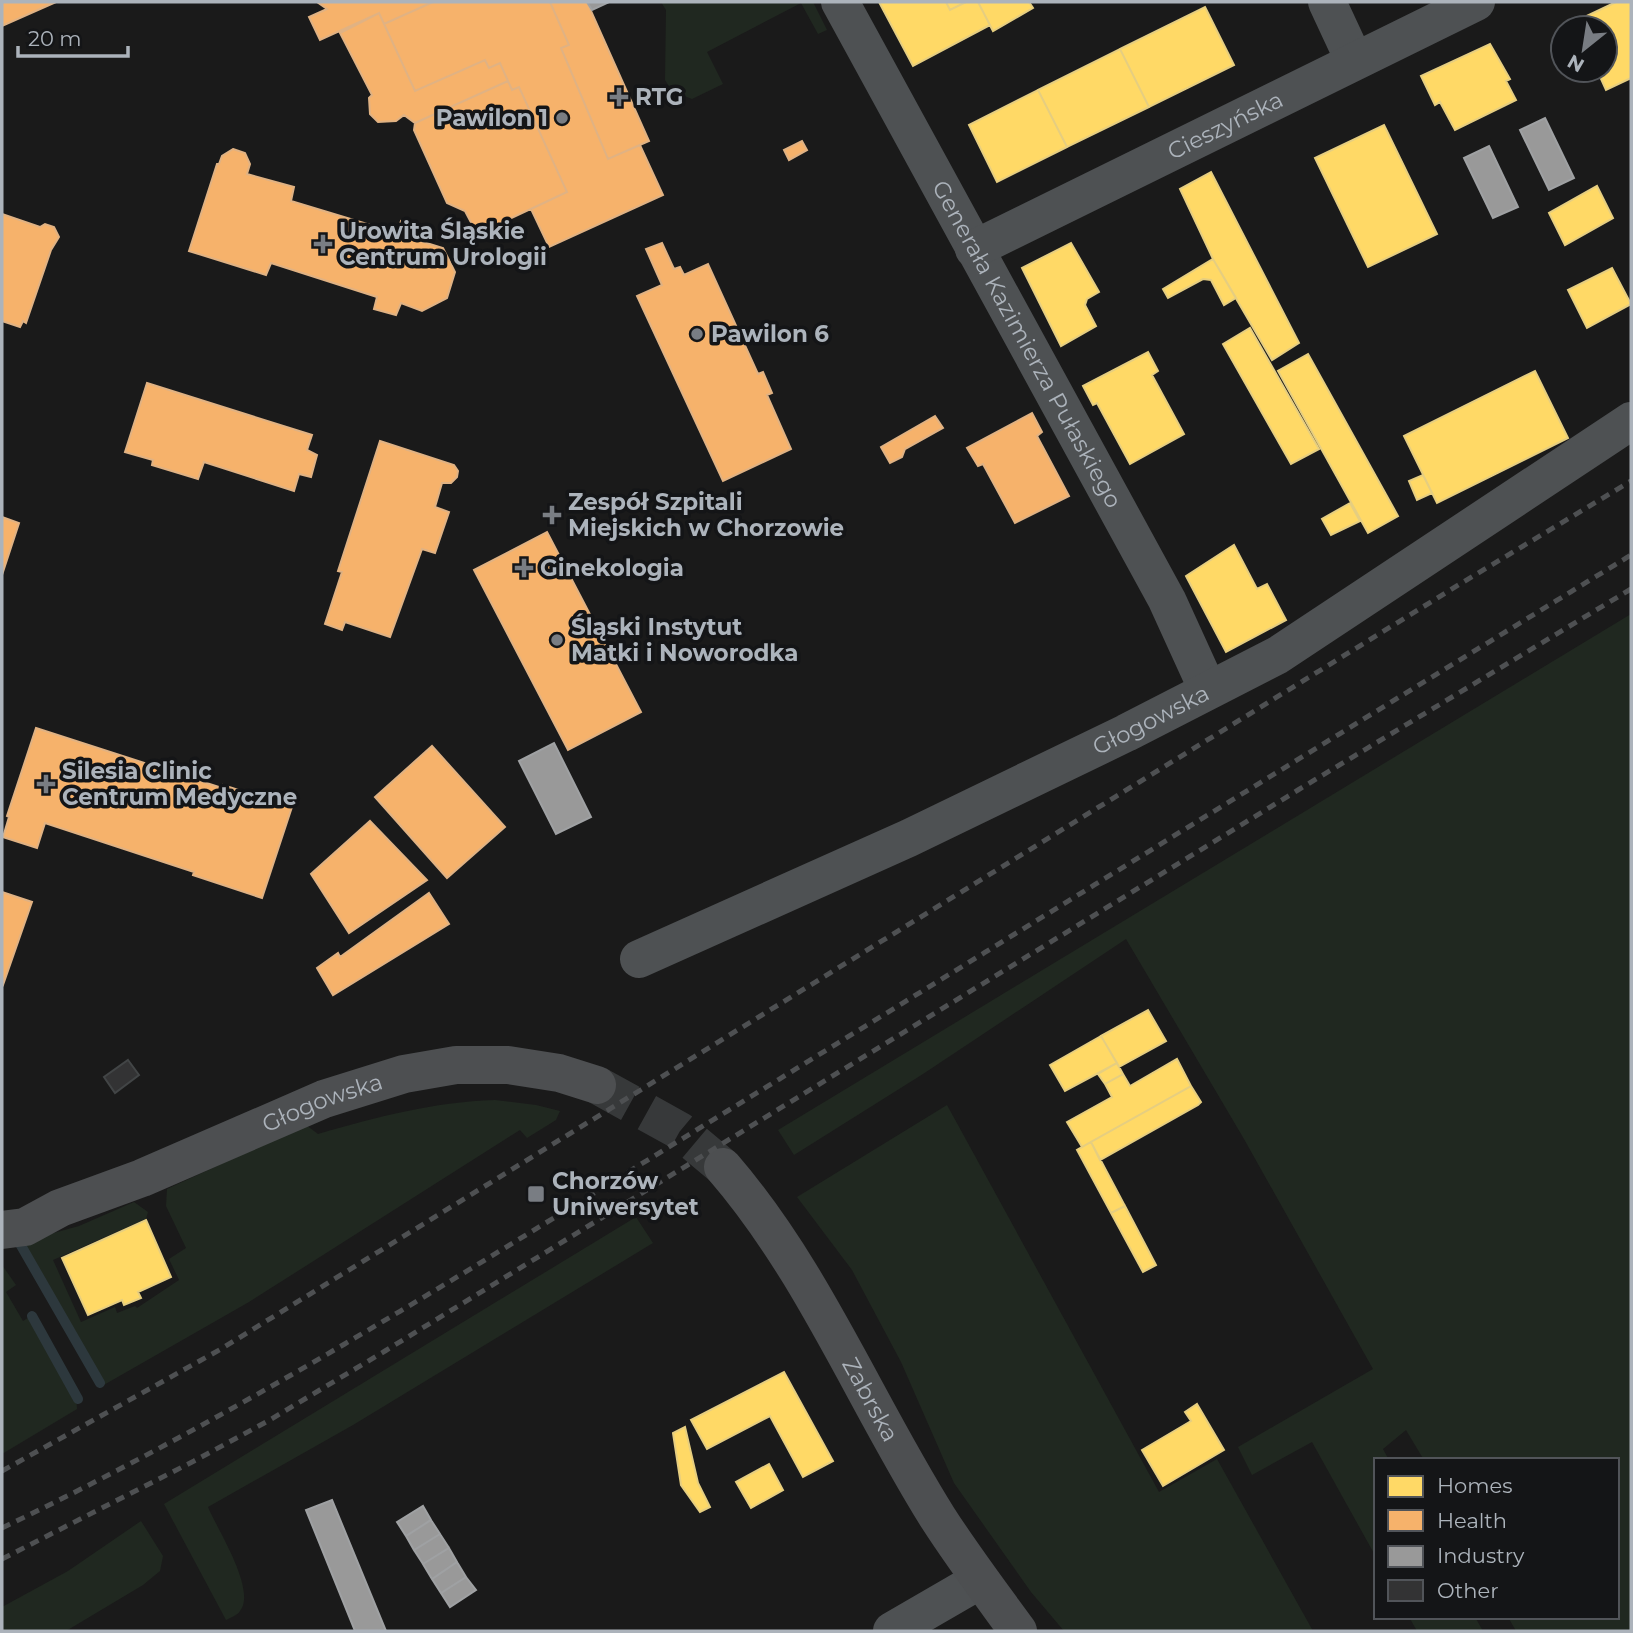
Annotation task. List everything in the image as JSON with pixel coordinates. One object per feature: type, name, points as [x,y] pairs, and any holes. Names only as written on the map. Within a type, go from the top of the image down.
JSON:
[{"type":"street","name":"Generała Kazimierza Pułaskiego","points":[[840,2],[1167,600],[1208,690]]},
{"type":"street","points":[[1327,2],[1354,61]]},
{"type":"street","name":"Cieszyńska","points":[[974,249],[1476,2]]},
{"type":"street","name":"Głogowska","points":[[639,959],[909,838],[1126,733],[1278,655],[1631,421]]},
{"type":"street","name":"Głogowska","points":[[2,1230],[25,1227],[60,1208],[142,1178],[324,1099],[404,1074],[464,1065],[508,1065],[559,1073],[597,1085]]},
{"type":"street","name":"Zabrska","points":[[723,1167],[747,1195],[777,1240],[938,1517],[1018,1631]]},
{"type":"street","name":"Głogowska","points":[[2,1204],[60,1208]]},
{"type":"street","points":[[892,1631],[981,1580]]},
{"type":"shaded area","points":[[661,2],[813,2],[827,30],[818,34],[801,3],[707,52],[723,84],[692,99],[672,91],[665,80],[666,10]]},
{"type":"shaded area","points":[[1631,614],[1631,1631],[1516,1631],[1509,1619],[1619,1619],[1619,1458],[1423,1458],[1406,1430],[1383,1449],[1388,1458],[1374,1458],[1374,1553],[1312,1442],[1252,1475],[1238,1447],[1373,1369],[1244,1139],[1126,939],[923,1074],[794,1155],[778,1130]]},
{"type":"shaded area","points":[[495,1100],[560,1111],[556,1120],[527,1138],[520,1130],[249,1302],[102,1386],[21,1242],[79,1226],[134,1202],[148,1212],[146,1219],[53,1260],[81,1322],[115,1307],[117,1313],[135,1306],[137,1308],[179,1280],[169,1259],[186,1248],[166,1206],[167,1189],[306,1125],[318,1134],[427,1107]]},
{"type":"shaded area","points":[[947,1105],[1159,1492],[1217,1459],[1313,1631],[1064,1631],[1031,1592],[954,1483],[901,1362],[852,1270],[797,1197]]},
{"type":"shaded area","points":[[636,1217],[653,1243],[353,1425],[208,1507],[234,1559],[243,1589],[244,1601],[240,1611],[226,1620],[164,1504]]},
{"type":"shaded area","points":[[2,1265],[16,1285],[6,1292],[23,1321],[31,1316],[76,1396],[77,1409],[2,1454]]},
{"type":"shaded area","points":[[141,1521],[163,1556],[160,1571],[143,1585],[66,1631],[2,1631],[2,1607],[68,1571]]},
{"type":"shaded area","points":[[1410,1619],[1476,1619],[1483,1631],[1417,1631]]},
{"type":"building: Homes","points":[[879,2],[946,2],[950,10],[966,2],[978,2],[990,25],[913,66]]},
{"type":"building: Homes","points":[[946,2],[966,2],[950,10]]},
{"type":"building: Homes","points":[[978,2],[1029,2],[1033,8],[993,31]]},
{"type":"building: Homes","points":[[1616,2],[1631,2],[1631,78],[1619,84],[1619,14],[1591,14]]},
{"type":"building: Homes","points":[[1205,7],[1234,65],[1149,107],[1120,49]]},
{"type":"building: Homes","points":[[1490,44],[1510,79],[1506,81],[1516,100],[1455,130],[1440,102],[1435,105],[1421,76]]},
{"type":"building: Homes","points":[[1120,49],[1149,107],[1067,147],[1038,90]]},
{"type":"building: Homes","points":[[1603,84],[1618,84],[1606,90]]},
{"type":"building: Homes","points":[[1038,90],[1067,147],[997,182],[969,125]]},
{"type":"building: Homes","points":[[1384,125],[1437,234],[1368,267],[1315,158]]},
{"type":"building: Homes","points":[[1211,172],[1299,343],[1272,360],[1213,259],[1180,189]]},
{"type":"building: Homes","points":[[1597,186],[1613,218],[1565,245],[1549,213]]},
{"type":"building: Homes","points":[[1071,243],[1099,292],[1087,299],[1085,305],[1096,326],[1061,346],[1022,268]]},
{"type":"building: Homes","points":[[1213,259],[1236,298],[1224,305],[1211,280],[1203,279],[1168,298],[1163,289]]},
{"type":"building: Homes","points":[[1612,268],[1631,304],[1587,328],[1568,290]]},
{"type":"building: Homes","points":[[1250,328],[1319,449],[1291,464],[1223,344]]},
{"type":"building: Homes","points":[[1148,352],[1158,371],[1152,375],[1184,434],[1130,464],[1097,403],[1093,405],[1083,386]]},
{"type":"building: Homes","points":[[1308,354],[1398,516],[1368,533],[1278,371]]},
{"type":"building: Homes","points":[[1535,371],[1568,438],[1437,503],[1404,436]]},
{"type":"building: Homes","points":[[1423,475],[1432,493],[1417,500],[1409,481]]},
{"type":"building: Homes","points":[[1350,503],[1360,521],[1331,535],[1322,519]]},
{"type":"building: Homes","points":[[1234,545],[1257,589],[1267,584],[1286,620],[1226,652],[1186,576]]},
{"type":"building: Homes","points":[[1148,1010],[1166,1041],[1119,1067],[1101,1036]]},
{"type":"building: Homes","points":[[1101,1036],[1117,1063],[1065,1091],[1050,1065]]},
{"type":"building: Homes","points":[[1177,1059],[1191,1086],[1082,1147],[1067,1122],[1112,1097],[1105,1084],[1123,1074],[1130,1086]]},
{"type":"building: Homes","points":[[1117,1063],[1123,1074],[1105,1084],[1098,1074]]},
{"type":"building: Homes","points":[[1191,1086],[1201,1102],[1198,1105],[1100,1160],[1091,1142]]},
{"type":"building: Homes","points":[[1091,1142],[1125,1206],[1111,1213],[1077,1150]]},
{"type":"building: Homes","points":[[1125,1206],[1156,1265],[1143,1272],[1111,1213]]},
{"type":"building: Homes","points":[[146,1220],[171,1277],[138,1292],[141,1298],[124,1305],[122,1300],[88,1315],[62,1258]]},
{"type":"building: Homes","points":[[784,1372],[833,1461],[803,1477],[770,1416],[707,1449],[691,1420]]},
{"type":"building: Homes","points":[[1197,1404],[1224,1450],[1163,1486],[1142,1450],[1191,1421],[1185,1412]]},
{"type":"building: Homes","points":[[685,1427],[698,1483],[710,1507],[700,1512],[681,1485],[673,1433]]},
{"type":"building: Homes","points":[[769,1464],[783,1490],[751,1508],[736,1482]]},
{"type":"building: Health","points":[[2,2],[56,2],[2,26]]},
{"type":"building: Health","points":[[317,2],[433,2],[384,24],[379,13],[320,40],[309,17],[327,9]]},
{"type":"building: Health","name":"Pawilon 1","points":[[433,2],[550,2],[569,45],[561,48],[608,159],[640,145],[663,195],[549,247],[531,209],[567,192],[519,87],[512,90],[500,63],[489,68],[485,60],[415,91],[384,24]]},
{"type":"building: Health","points":[[550,2],[587,2],[649,141],[608,159],[561,48],[569,45]]},
{"type":"building: Health","points":[[379,13],[415,91],[485,60],[489,68],[500,63],[508,81],[415,123],[404,115],[396,121],[378,122],[370,114],[369,98],[372,95],[340,33]]},
{"type":"building: Health","points":[[508,81],[512,90],[519,87],[567,192],[477,234],[465,211],[447,203],[414,130],[415,123]]},
{"type":"building: Health","points":[[802,141],[807,150],[789,160],[784,150]]},
{"type":"building: Health","points":[[233,149],[245,153],[250,164],[247,174],[294,187],[291,201],[397,233],[401,221],[423,227],[420,241],[443,248],[455,272],[447,298],[422,311],[401,303],[396,315],[374,309],[377,297],[271,263],[266,275],[189,251],[217,164],[222,156]]},
{"type":"building: Health","points":[[2,214],[40,227],[45,224],[54,227],[59,237],[51,250],[26,323],[23,321],[20,327],[2,321]]},
{"type":"building: Health","name":"Pawilon 6","points":[[662,243],[674,269],[680,267],[684,275],[708,264],[758,374],[763,372],[772,393],[767,395],[791,449],[723,481],[637,296],[662,285],[646,249]]},
{"type":"building: Health","points":[[147,383],[312,435],[307,450],[317,455],[311,477],[299,474],[294,491],[204,462],[198,479],[152,465],[153,460],[125,452]]},
{"type":"building: Health","points":[[1032,413],[1042,432],[1037,436],[1069,496],[1015,523],[983,464],[978,466],[967,448]]},
{"type":"building: Health","points":[[935,416],[943,428],[905,449],[902,457],[890,463],[881,447]]},
{"type":"building: Health","points":[[380,441],[454,465],[458,471],[457,477],[451,483],[442,483],[435,507],[449,512],[435,553],[422,549],[390,637],[345,622],[342,630],[325,624],[342,572],[338,571]]},
{"type":"building: Health","points":[[2,517],[19,523],[2,575]]},
{"type":"building: Health","name":"Śląski Instytut Matki i Noworodka","points":[[547,532],[641,712],[568,750],[474,570]]},
{"type":"building: Health","points":[[36,728],[222,788],[223,785],[292,807],[262,898],[193,875],[194,872],[45,823],[37,848],[3,837],[9,817],[7,816]]},
{"type":"building: Health","points":[[432,746],[505,827],[447,878],[375,797]]},
{"type":"building: Health","points":[[370,821],[427,880],[349,933],[311,874]]},
{"type":"building: Health","points":[[2,892],[32,902],[3,985],[2,984]]},
{"type":"building: Health","points":[[429,893],[449,924],[333,995],[317,968],[338,953],[340,957]]},
{"type":"building: Industry","points":[[587,2],[609,2],[592,10]]},
{"type":"building: Industry","points":[[1545,118],[1574,178],[1549,190],[1520,130]]},
{"type":"building: Industry","points":[[1489,146],[1518,207],[1493,218],[1464,158]]},
{"type":"building: Industry","points":[[554,743],[591,817],[556,834],[519,761]]},
{"type":"building: Industry","points":[[332,1500],[386,1631],[355,1631],[306,1510]]},
{"type":"building: Industry","points":[[423,1506],[431,1520],[406,1536],[397,1522]]},
{"type":"building: Industry","points":[[431,1520],[440,1534],[414,1550],[406,1536]]},
{"type":"building: Industry","points":[[440,1534],[449,1548],[423,1564],[414,1550]]},
{"type":"building: Industry","points":[[449,1548],[457,1562],[432,1579],[423,1564]]},
{"type":"building: Industry","points":[[457,1562],[466,1577],[441,1593],[432,1579]]},
{"type":"building: Industry","points":[[466,1577],[476,1590],[450,1607],[441,1593]]},
{"type":"building: Other","points":[[128,1060],[139,1075],[115,1093],[104,1077]]},
{"type":"waterway","points":[[19,1242],[100,1383]]},
{"type":"waterway","points":[[32,1316],[78,1399]]},
{"type":"tunnel","points":[[597,1085],[680,1131],[723,1167]]},
{"type":"railway","points":[[2,1471],[221,1349],[1631,481]]},
{"type":"railway","points":[[2,1528],[189,1432],[371,1328],[1631,555]]},
{"type":"railway","points":[[2,1559],[268,1421],[1631,589]]},
{"type":"place","name":"RTG","points":[[619,97]]},
{"type":"place","name":"Pawilon 1","points":[[562,118]]},
{"type":"place","name":"Urowita Śląskie Centrum Urologii","points":[[323,244]]},
{"type":"place","name":"Pawilon 6","points":[[697,334]]},
{"type":"place","name":"Zespół Szpitali Miejskich w Chorzowie","points":[[552,515]]},
{"type":"place","name":"Ginekologia","points":[[524,568]]},
{"type":"place","name":"Śląski Instytut Matki i Noworodka","points":[[557,640]]},
{"type":"place","name":"Silesia Clinic Centrum Medyczne","points":[[46,784]]},
{"type":"place","name":"Chorzów Uniwersytet","points":[[536,1194]]}]
